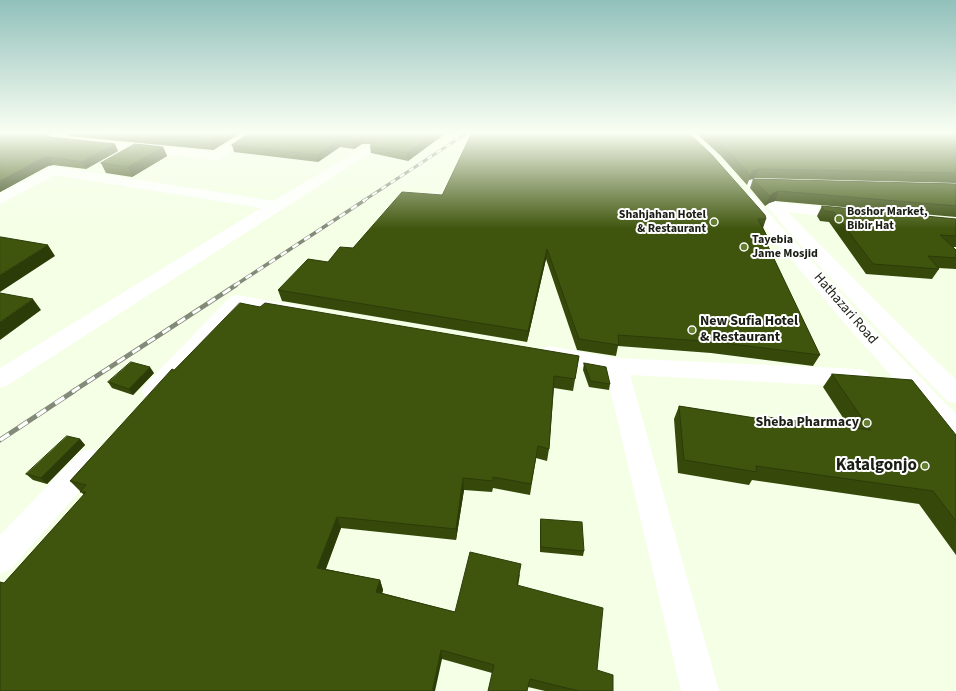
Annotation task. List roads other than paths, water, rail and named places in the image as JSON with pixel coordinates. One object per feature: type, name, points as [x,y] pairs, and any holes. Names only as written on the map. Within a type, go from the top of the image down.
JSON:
[{"type":"main road","points":[[88,176],[107,165]]},
{"type":"main road","points":[[0,379],[343,165]]},
{"type":"main road","name":"Hathazari Road","points":[[720,165],[853,320],[956,431]]},
{"type":"main road","name":"Hathazari Road","points":[[742,165],[763,184],[775,207],[880,319],[956,395]]},
{"type":"main road","points":[[0,199],[54,170],[278,206]]},
{"type":"main road","points":[[775,207],[861,215]]},
{"type":"main road","points":[[140,406],[237,301],[314,314]]},
{"type":"main road","points":[[531,351],[616,366],[779,373],[880,380],[912,384]]},
{"type":"main road","points":[[616,366],[700,691]]},
{"type":"main road","points":[[0,558],[108,441]]},
{"type":"railway","points":[[363,201],[418,165]]},
{"type":"railway","points":[[234,286],[365,200]]},
{"type":"railway","points":[[72,392],[236,285]]},
{"type":"railway","points":[[0,440],[74,391]]},
{"type":"place","name":"Boshor Market, Bibir Hat","points":[[839,219]]},
{"type":"place","name":"Shahjahan Hotel & Restaurant","points":[[714,222]]},
{"type":"place","name":"Tayebia Jame Mosjid","points":[[744,247]]},
{"type":"place","name":"New Sufia Hotel & Restaurant","points":[[692,330]]},
{"type":"place","name":"Sheba Pharmacy","points":[[867,423]]},
{"type":"place","name":"Katalgonjo","points":[[925,466]]}]
